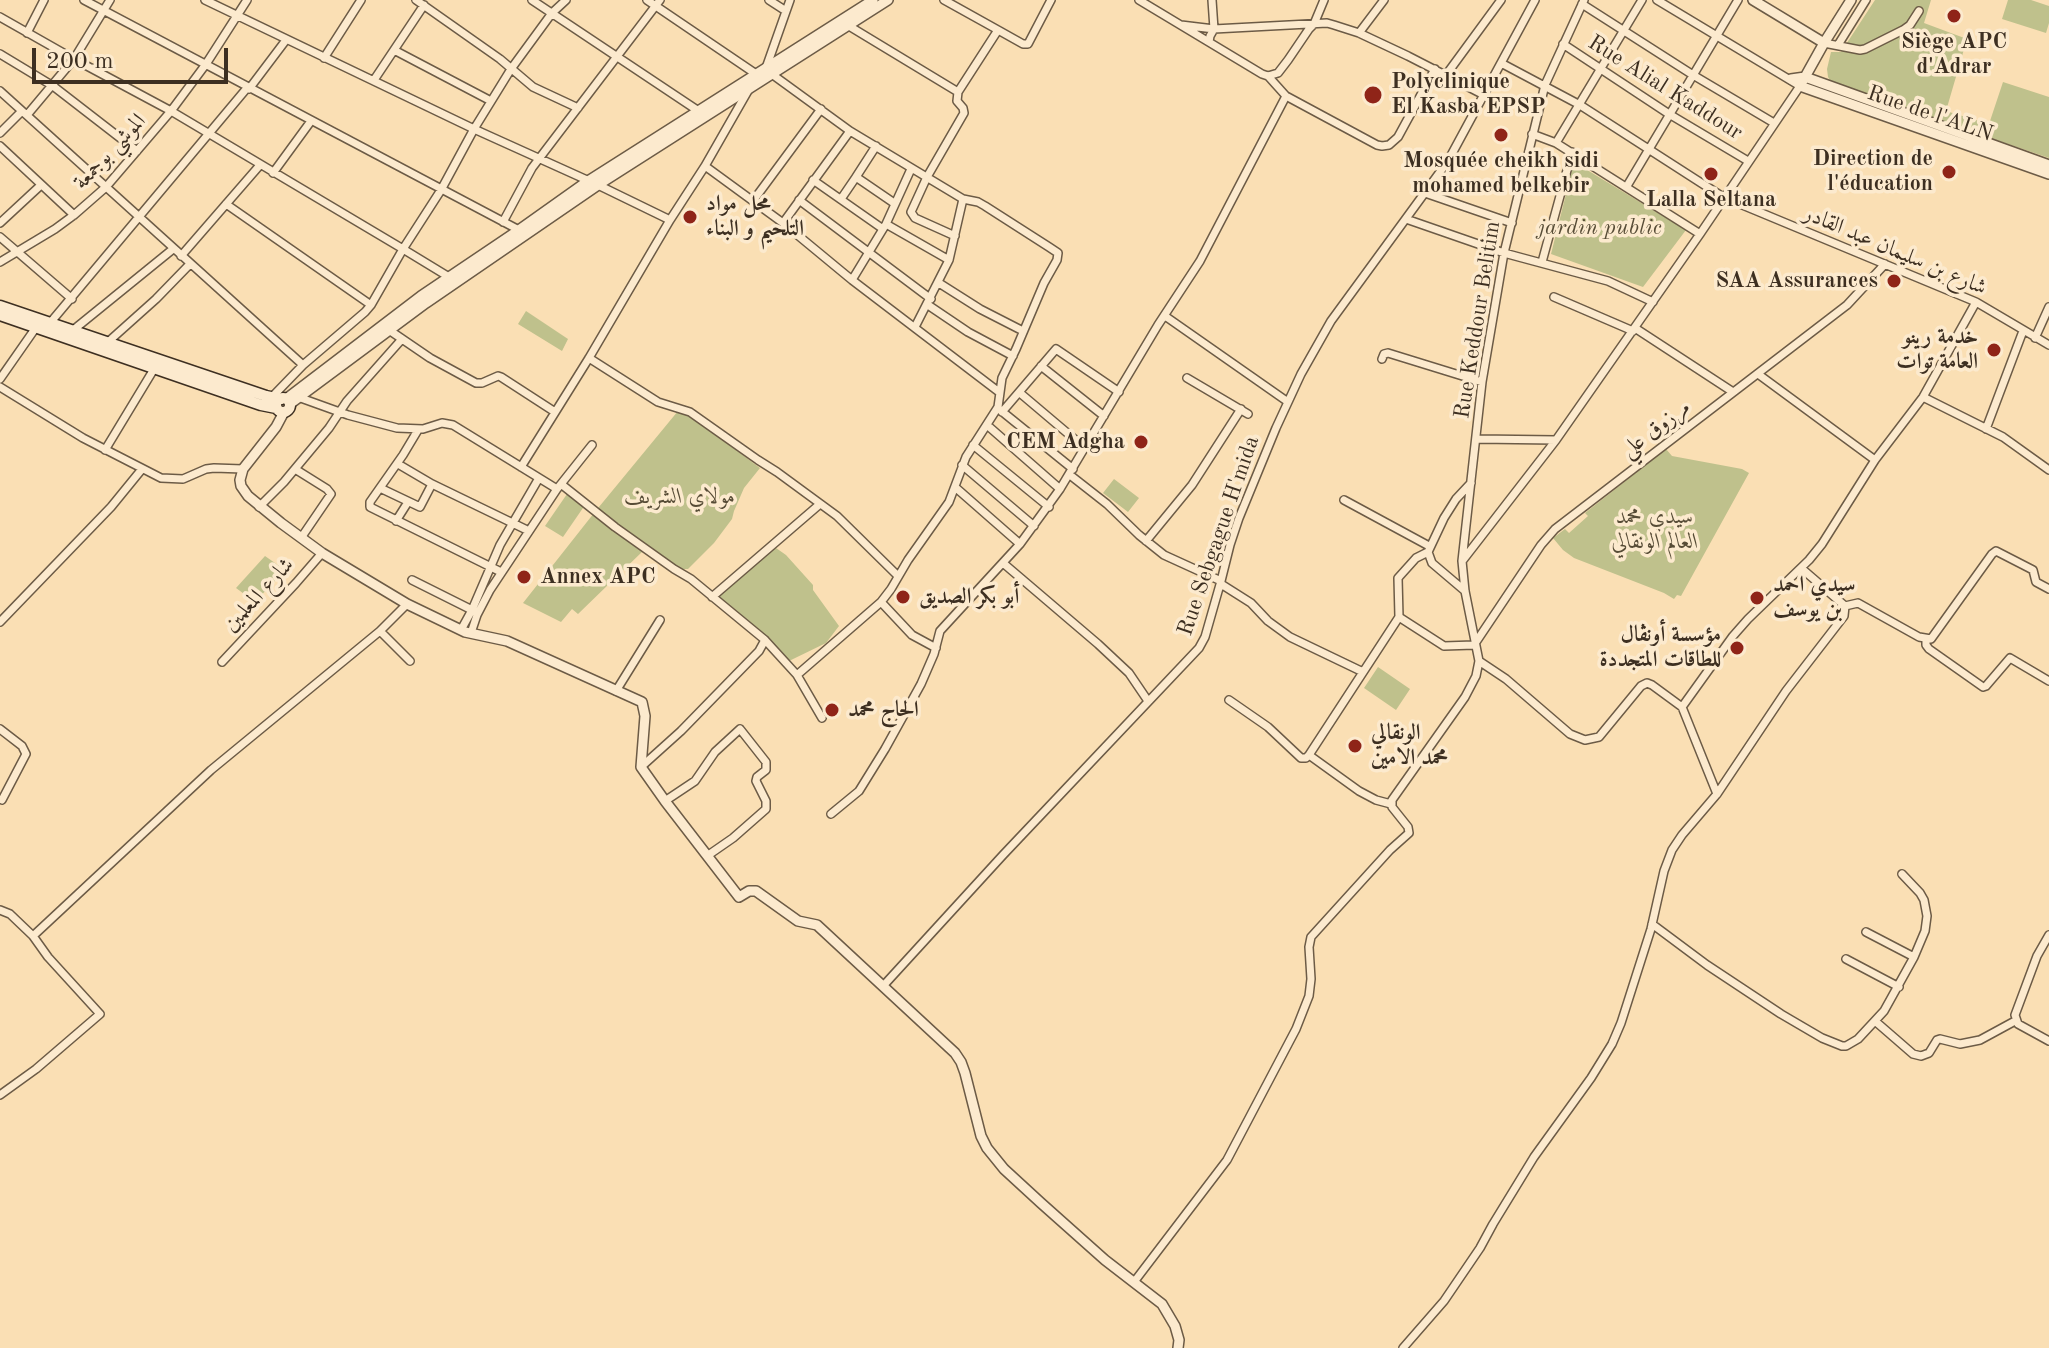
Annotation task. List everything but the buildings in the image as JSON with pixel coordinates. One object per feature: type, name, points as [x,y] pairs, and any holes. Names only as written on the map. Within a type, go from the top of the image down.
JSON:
[{"type":"main road","points":[[0,306],[154,369],[265,406],[284,402]]},
{"type":"main road","points":[[0,315],[108,342],[284,402]]},
{"type":"street","points":[[27,33],[44,0]]},
{"type":"street","points":[[84,0],[519,230]]},
{"type":"street","points":[[0,133],[53,86],[74,59],[110,0]]},
{"type":"street","points":[[205,0],[670,220]]},
{"type":"street","name":"الموشي بوجمعة","points":[[0,262],[74,215],[106,187],[171,111],[247,0]]},
{"type":"street","points":[[324,58],[361,0]]},
{"type":"street","points":[[532,0],[702,113]]},
{"type":"street","points":[[566,0],[552,13],[511,69],[371,305],[303,365],[284,402],[276,427],[243,469],[241,486],[259,507],[322,553],[407,604],[466,632],[507,641],[639,700],[644,706],[641,767],[739,897],[756,891],[798,921],[817,925],[955,1053],[961,1062],[987,1148],[1004,1169],[1105,1260],[1162,1304],[1175,1326],[1178,1348]]},
{"type":"street","points":[[647,0],[658,3],[756,74]]},
{"type":"street","points":[[769,0],[786,11]]},
{"type":"street","points":[[769,71],[790,0]]},
{"type":"street","points":[[702,113],[749,89],[769,71],[873,0]]},
{"type":"street","points":[[284,402],[389,330],[449,277],[519,230],[702,113],[756,74],[769,71],[888,0]]},
{"type":"street","points":[[944,0],[1023,44],[1028,44],[1051,0]]},
{"type":"street","points":[[1139,0],[1268,76],[1280,71],[1314,24],[1324,0]]},
{"type":"street","points":[[1209,42],[1214,29],[1212,0]]},
{"type":"street","points":[[1359,33],[1384,0]]},
{"type":"street","points":[[1446,75],[1501,0]]},
{"type":"street","points":[[1556,143],[1642,0]]},
{"type":"street","points":[[1657,0],[1715,37],[1791,79]]},
{"type":"street","points":[[1627,186],[1738,0]]},
{"type":"street","points":[[1753,0],[1824,43],[1860,50],[1903,30],[1919,11]]},
{"type":"street","points":[[1462,561],[1556,440],[1634,330],[1803,82],[1851,0]]},
{"type":"street","points":[[1838,45],[1866,0]]},
{"type":"street","name":"Rue Sebgague H'mida","points":[[884,985],[1203,642],[1239,518],[1276,428],[1313,350],[1455,150],[1531,1]]},
{"type":"street","points":[[374,80],[420,2],[533,87],[578,108]]},
{"type":"street","points":[[1583,2],[1623,31],[1774,123]]},
{"type":"street","name":"Rue Keddour Belitim","points":[[1479,661],[1462,561],[1482,382],[1504,253],[1545,85],[1583,2]]},
{"type":"street","points":[[503,222],[532,168],[658,3]]},
{"type":"street","points":[[0,17],[171,111],[449,277]]},
{"type":"street","points":[[1181,25],[1214,29],[1334,25],[1359,33],[1484,95]]},
{"type":"street","points":[[849,26],[958,92]]},
{"type":"street","points":[[955,236],[912,214],[927,177],[964,113],[957,101],[958,92],[998,30]]},
{"type":"street","points":[[0,379],[42,324],[72,299],[286,40]]},
{"type":"street","name":"Rue Alial Kaddour","points":[[1563,44],[1669,114],[1748,161]]},
{"type":"street","points":[[394,50],[491,101]]},
{"type":"street","points":[[0,54],[53,86],[137,151]]},
{"type":"street","name":"شارع بن سليمان عبد القادر","points":[[1501,63],[1580,105],[1723,197],[1976,302],[2049,345]]},
{"type":"street","points":[[1268,76],[1286,96],[1377,145],[1389,145],[1398,137],[1435,69]]},
{"type":"street","points":[[769,71],[850,131],[963,199],[985,206],[1058,253],[1002,378],[1000,410],[1164,555],[1221,583],[1251,603],[1290,637],[1363,672]]},
{"type":"street","name":"Rue de l'ALN","points":[[1791,79],[1942,132],[2049,174]]},
{"type":"street","points":[[521,467],[749,89]]},
{"type":"street","points":[[0,91],[303,365]]},
{"type":"street","points":[[831,814],[859,791],[877,762],[921,684],[942,628],[1020,544],[1049,507],[1200,261],[1286,96]]},
{"type":"street","points":[[753,201],[821,109]]},
{"type":"street","points":[[273,173],[311,121]]},
{"type":"street","points":[[783,223],[850,131]]},
{"type":"street","name":"Rue de l'ALN","points":[[1942,132],[2049,165]]},
{"type":"street","points":[[1532,134],[1572,152],[1700,234]]},
{"type":"street","points":[[841,199],[876,146]]},
{"type":"street","points":[[0,147],[74,215]]},
{"type":"street","points":[[1542,262],[1572,152]]},
{"type":"street","points":[[181,256],[260,165]]},
{"type":"street","points":[[705,166],[999,392]]},
{"type":"street","points":[[852,280],[884,226],[911,169]]},
{"type":"street","points":[[856,177],[894,203]]},
{"type":"street","points":[[813,180],[884,226],[949,260]]},
{"type":"street","points":[[284,402],[593,183]]},
{"type":"street","points":[[0,223],[41,185]]},
{"type":"street","points":[[1425,193],[1512,223]]},
{"type":"street","points":[[915,327],[949,260],[963,199]]},
{"type":"street","points":[[799,200],[968,332],[1013,356]]},
{"type":"street","points":[[226,204],[371,305]]},
{"type":"street","points":[[1406,219],[1504,253],[1608,281],[1653,302]]},
{"type":"street","points":[[0,237],[72,299]]},
{"type":"street","points":[[72,331],[173,249]]},
{"type":"street","points":[[108,342],[190,264]]},
{"type":"street","name":"مرزوق علي","points":[[1474,645],[1549,535],[1847,305],[1885,264]]},
{"type":"street","points":[[939,283],[1023,331]]},
{"type":"street","points":[[1554,297],[1634,330],[1733,392]]},
{"type":"street","points":[[1682,707],[1733,636],[1822,544],[1875,460],[1923,397],[1976,302]]},
{"type":"street","points":[[2035,338],[2049,307]]},
{"type":"street","points":[[1165,316],[1288,402]]},
{"type":"street","points":[[389,330],[430,358],[476,383],[501,377],[555,412]]},
{"type":"street","points":[[1986,429],[2023,331]]},
{"type":"street","points":[[259,507],[295,469],[402,339]]},
{"type":"street","points":[[797,675],[881,602],[949,502],[973,445],[987,425],[1020,393],[1056,349],[1119,392]]},
{"type":"street","points":[[1382,359],[1388,353],[1482,382]]},
{"type":"street","points":[[589,358],[658,402],[690,412],[820,504],[873,549],[898,576]]},
{"type":"street","points":[[1041,366],[1104,416]]},
{"type":"street","points":[[105,450],[154,369]]},
{"type":"street","points":[[1758,374],[1875,460]]},
{"type":"street","points":[[1146,541],[1192,485],[1244,412],[1187,378]]},
{"type":"street","points":[[0,387],[105,450],[161,478],[177,480],[206,469],[223,467],[243,469]]},
{"type":"street","points":[[1020,393],[1085,448]]},
{"type":"street","points":[[1923,397],[2003,437],[2049,470]]},
{"type":"street","points":[[284,402],[340,412],[397,428],[418,430],[442,423],[453,425],[539,478],[559,486],[691,579],[765,640],[797,675],[822,718]]},
{"type":"street","points":[[987,425],[1060,489]]},
{"type":"street","points":[[418,430],[370,507],[501,572]]},
{"type":"street","points":[[1477,439],[1556,440]]},
{"type":"street","points":[[466,632],[501,572],[559,486],[592,445]]},
{"type":"street","points":[[973,445],[1049,507]]},
{"type":"street","points":[[398,464],[529,531]]},
{"type":"street","points":[[962,465],[1034,526]]},
{"type":"street","points":[[0,622],[111,507],[142,469]]},
{"type":"street","points":[[295,469],[331,494],[301,538]]},
{"type":"street","points":[[466,632],[489,568],[539,478]]},
{"type":"street","points":[[1229,700],[1268,727],[1298,756],[1303,759],[1309,755],[1399,617],[1398,578],[1428,549],[1456,499],[1471,483]]},
{"type":"street","points":[[380,488],[420,507],[432,484]]},
{"type":"street","points":[[955,487],[1020,544]]},
{"type":"street","points":[[1344,500],[1428,549],[1432,563],[1465,591]]},
{"type":"street","points":[[396,521],[408,502]]},
{"type":"street","points":[[712,597],[820,504]]},
{"type":"street","points":[[1845,606],[1860,603],[1926,640],[1931,639],[1995,552],[2033,570],[2036,582],[2049,589]]},
{"type":"street","name":"شارع المعلمين","points":[[222,662],[322,553]]},
{"type":"street","points":[[1003,563],[1129,673],[1148,701]]},
{"type":"street","points":[[1801,568],[1845,606]]},
{"type":"street","points":[[412,580],[472,610]]},
{"type":"street","points":[[881,602],[912,635],[936,648]]},
{"type":"street","points":[[33,936],[165,811],[380,631],[407,604]]},
{"type":"street","points":[[1403,1348],[1444,1301],[1480,1248],[1534,1157],[1612,1044],[1652,924],[1672,850],[1717,794],[1786,691],[1844,616],[1845,606]]},
{"type":"street","points":[[1399,617],[1444,646],[1474,645]]},
{"type":"street","points":[[616,691],[660,620]]},
{"type":"street","points":[[380,631],[410,661]]},
{"type":"street","points":[[641,767],[681,731],[759,651],[765,640]]},
{"type":"street","points":[[1926,640],[1929,649],[1983,687],[2010,658],[2049,681]]},
{"type":"street","points":[[1391,804],[1465,697],[1476,676],[1479,661],[1506,679],[1570,734],[1585,740],[1599,737],[1641,686],[1647,683],[1652,685],[1682,707],[1717,794]]},
{"type":"street","points":[[0,729],[22,746],[26,754],[2,800]]},
{"type":"street","points":[[665,801],[695,781],[715,752],[740,729],[766,762],[766,770],[756,781],[766,801],[766,809],[707,856]]},
{"type":"street","points":[[1134,1282],[1227,1160],[1296,1029],[1309,996],[1311,937],[1409,833],[1391,804],[1359,791],[1309,755]]},
{"type":"street","points":[[1652,924],[1781,1014],[1842,1046],[1858,1039],[1875,1021],[1899,987],[1925,931],[1927,916],[1920,893],[1902,874]]},
{"type":"street","points":[[0,910],[10,914],[33,936],[100,1014],[36,1069],[0,1095]]},
{"type":"street","points":[[1866,932],[1914,957]]},
{"type":"street","points":[[2015,1021],[2037,956],[2049,935]]},
{"type":"street","points":[[1846,959],[1899,987]]},
{"type":"street","points":[[1875,1021],[1913,1054],[1921,1056],[1929,1053],[1937,1040],[1960,1044],[1980,1040],[2015,1021]]},
{"type":"street","points":[[2015,1021],[2049,1041]]},
{"type":"green space","points":[[1875,0],[1931,0],[1924,23],[1967,39],[1946,111],[1989,124],[2003,82],[2049,97],[2049,158],[1832,84],[1827,69],[1831,52],[1841,52]]},
{"type":"green space","points":[[2008,0],[2031,0],[2049,6],[2046,33],[2002,19]]},
{"type":"green space","name":"jardin public","points":[[1574,162],[1686,230],[1643,287],[1551,254]]},
{"type":"green space","points":[[526,311],[568,339],[562,351],[518,324]]},
{"type":"green space","name":"مولاي الشريف","points":[[678,411],[688,414],[760,468],[744,488],[732,519],[714,543],[688,569],[681,569],[643,551],[578,614],[572,609],[561,622],[523,603],[594,513]]},
{"type":"green space","name":"سيدي محمد العالم الونقالي","points":[[1666,449],[1672,456],[1749,473],[1681,596],[1677,595],[1674,599],[1574,558],[1553,538],[1565,529],[1569,533],[1588,516],[1585,513]]},
{"type":"green space","points":[[1114,479],[1139,498],[1128,512],[1103,493]]},
{"type":"green space","points":[[567,494],[585,505],[563,537],[545,526]]},
{"type":"green space","points":[[776,548],[813,585],[813,590],[839,626],[826,643],[789,661],[773,643],[718,597],[721,591]]},
{"type":"green space","points":[[265,556],[285,570],[255,602],[236,588]]},
{"type":"green space","points":[[1378,667],[1410,689],[1396,710],[1364,688]]},
{"type":"place","name":"Siège APC d'Adrar","points":[[1954,16]]},
{"type":"place","name":"Polyclinique El Kasba EPSP","points":[[1373,95]]},
{"type":"place","name":"Mosquée cheikh sidi mohamed belkebir","points":[[1501,135]]},
{"type":"place","name":"Direction de l'éducation","points":[[1949,172]]},
{"type":"place","name":"Lalla Seltana","points":[[1711,174]]},
{"type":"place","name":"محل مواد التلحيم و البناء","points":[[690,217]]},
{"type":"place","name":"SAA Assurances","points":[[1894,281]]},
{"type":"place","name":"خدمة رينو العامة توات","points":[[1994,350]]},
{"type":"place","name":"CEM Adgha","points":[[1141,442]]},
{"type":"place","name":"Annex APC","points":[[524,577]]},
{"type":"place","name":"أبو بكر الصديق","points":[[903,597]]},
{"type":"place","name":"سيدي احمد بن يوسف","points":[[1757,598]]},
{"type":"place","name":"مؤسسة أونڨال للطاقات المتجددة","points":[[1737,648]]},
{"type":"place","name":"الحاج محمد","points":[[832,710]]},
{"type":"place","name":"الونقالي محمد الامين","points":[[1355,746]]}]
